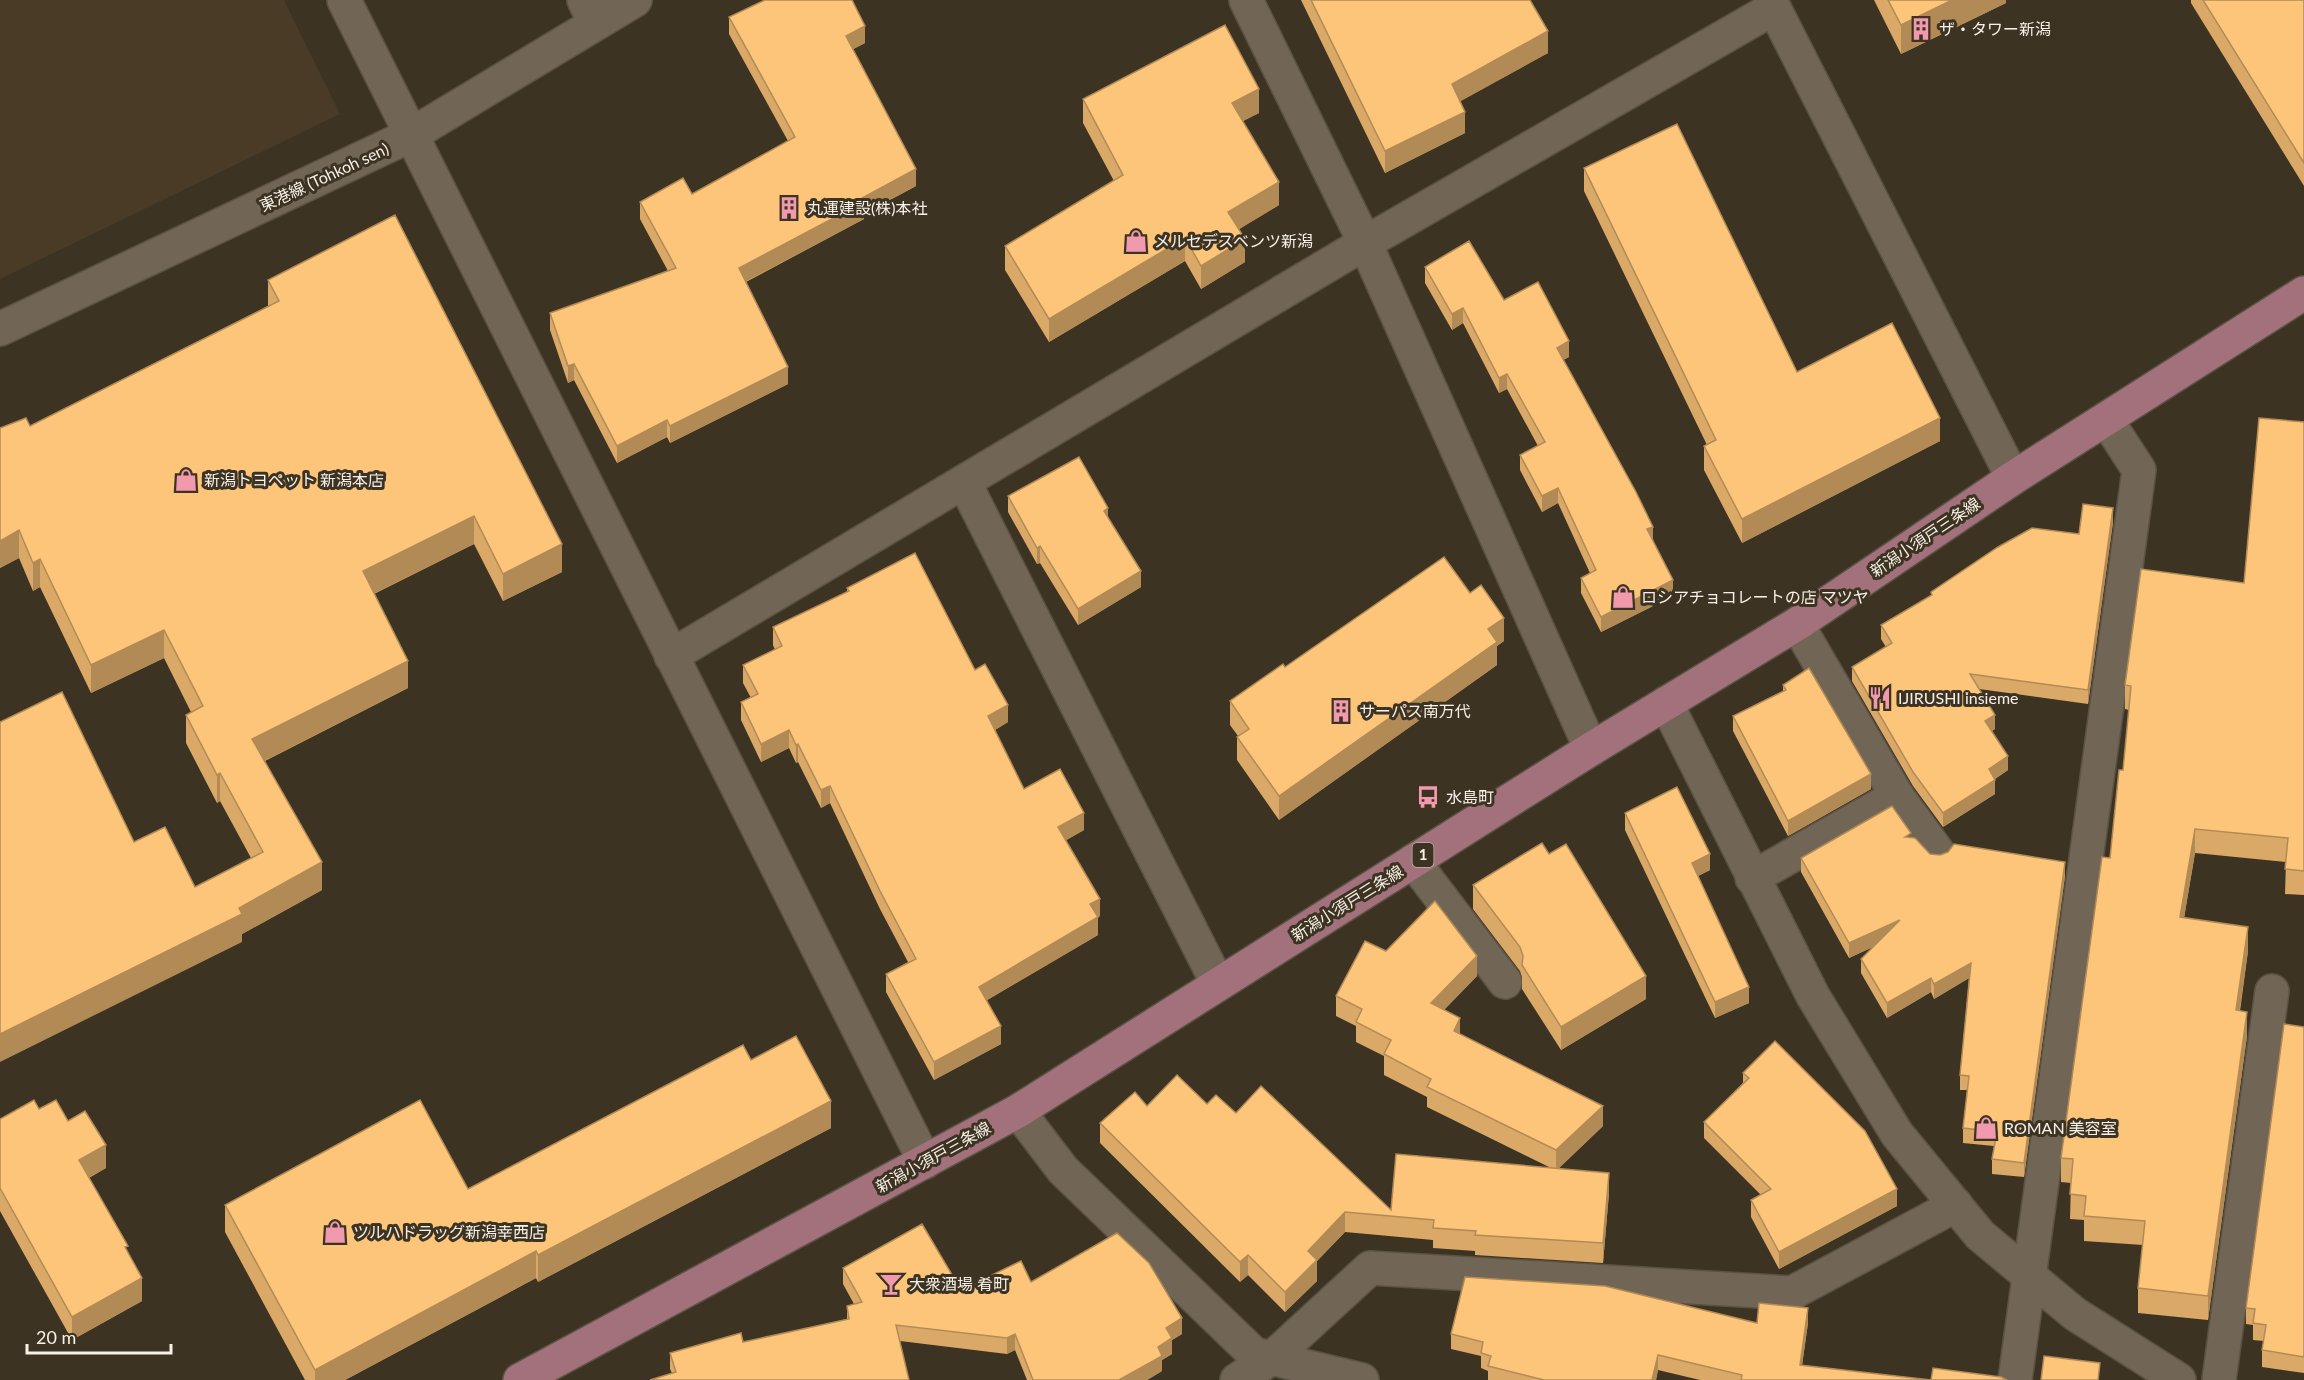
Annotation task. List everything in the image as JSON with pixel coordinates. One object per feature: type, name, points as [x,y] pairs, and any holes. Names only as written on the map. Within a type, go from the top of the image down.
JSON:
[{"type":"main road","name":"新潟小須戸三条線","points":[[520,1380],[1018,1110],[1591,749],[1797,624],[2013,478],[2304,293]]},
{"type":"street","points":[[344,0],[925,1162]]},
{"type":"street","name":"東港線 (Tohkoh sen)","points":[[0,329],[411,135],[590,12],[635,0]]},
{"type":"street","points":[[1246,0],[1365,243],[1591,749]]},
{"type":"street","points":[[671,656],[1772,4],[2013,478]]},
{"type":"street","points":[[2015,1380],[2139,470],[2106,419]]},
{"type":"street","points":[[964,482],[1218,984]]},
{"type":"street","points":[[1797,624],[1897,796],[1937,851]]},
{"type":"street","points":[[1666,703],[1812,996],[1897,1134],[1980,1235],[2075,1314],[2180,1380]]},
{"type":"street","points":[[1752,878],[1897,796]]},
{"type":"street","points":[[1413,861],[1505,982]]},
{"type":"street","points":[[2219,1380],[2272,991]]},
{"type":"street","points":[[1018,1110],[1064,1170],[1254,1354],[1362,1380]]},
{"type":"street","points":[[1237,1380],[1272,1358],[1370,1268],[1792,1293],[1956,1206]]},
{"type":"shaded area","points":[[0,0],[284,0],[340,114],[0,279]]},
{"type":"building","points":[[765,0],[852,0],[865,26],[846,36],[916,169],[862,198],[864,202],[739,268],[788,367],[670,426],[667,420],[617,446],[574,364],[568,366],[550,313],[676,268],[640,202],[683,178],[692,194],[795,137],[729,17]]},
{"type":"building","points":[[1311,0],[1530,0],[1548,31],[1452,84],[1465,112],[1385,151]]},
{"type":"building","points":[[1888,0],[1952,0],[1901,25]]},
{"type":"building","points":[[2203,0],[2304,0],[2304,163]]},
{"type":"building","points":[[1225,25],[1259,89],[1232,103],[1279,182],[1228,212],[1245,239],[1201,266],[1185,238],[1049,319],[1005,246],[1123,175],[1083,99]]},
{"type":"building","points":[[1677,124],[1797,372],[1892,323],[1940,418],[1742,519],[1704,446],[1716,440],[1584,168]]},
{"type":"building","points":[[395,215],[562,544],[503,574],[474,516],[363,571],[408,661],[252,739],[322,862],[239,908],[242,914],[0,1034],[0,722],[62,692],[134,842],[165,827],[195,887],[263,852],[220,773],[217,775],[186,715],[203,706],[164,630],[91,665],[40,559],[33,563],[19,530],[0,541],[0,428],[26,418],[30,426],[279,301],[268,280]]},
{"type":"building","points":[[1469,241],[1504,300],[1538,282],[1569,341],[1557,348],[1636,492],[1653,527],[1647,529],[1673,580],[1601,617],[1581,578],[1596,570],[1558,488],[1542,496],[1520,455],[1545,442],[1507,374],[1499,378],[1463,308],[1452,314],[1425,267]]},
{"type":"building","points":[[2259,418],[2304,422],[2304,871],[2285,869],[2288,838],[2195,829],[2180,917],[2248,927],[2236,1010],[2247,1012],[2208,1296],[2138,1288],[2145,1221],[2084,1216],[2086,1196],[2070,1194],[2073,1159],[2061,1158],[2102,857],[2110,858],[2119,770],[2123,770],[2131,686],[2125,685],[2141,569],[2244,583]]},
{"type":"building","points":[[1079,457],[1108,508],[1104,511],[1141,571],[1078,609],[1040,546],[1037,548],[1008,496]]},
{"type":"building","points":[[2083,504],[2113,508],[2088,690],[1970,674],[1995,715],[1985,721],[2008,756],[1989,769],[1995,780],[1943,813],[1913,772],[1852,667],[1892,643],[1881,625],[1932,595],[1931,592],[1998,547],[2032,528],[2079,534]]},
{"type":"building","points":[[915,553],[975,670],[985,664],[1008,705],[988,716],[1024,789],[1060,769],[1084,813],[1058,827],[1100,899],[1090,904],[1098,917],[979,987],[1001,1026],[934,1062],[886,974],[916,959],[880,891],[830,786],[821,790],[789,730],[761,744],[741,702],[758,694],[743,665],[782,646],[773,627],[849,591],[847,588]]},
{"type":"building","name":"サーパス南万代","points":[[1444,557],[1470,593],[1481,585],[1504,618],[1488,629],[1497,642],[1279,796],[1237,737],[1249,729],[1230,701],[1283,664],[1285,667]]},
{"type":"building","points":[[1809,668],[1871,774],[1788,821],[1733,716],[1786,690],[1783,685]]},
{"type":"building","points":[[1677,787],[1710,854],[1692,863],[1749,987],[1715,1002],[1625,813]]},
{"type":"building","points":[[1892,806],[1911,833],[1905,837],[1915,838],[1930,854],[1940,855],[1948,852],[1954,844],[2065,862],[2024,1163],[1992,1159],[1997,1132],[1963,1128],[1969,1076],[1960,1075],[1971,963],[1934,984],[1931,978],[1887,1003],[1861,959],[1900,920],[1849,943],[1801,858]]},
{"type":"building","points":[[1542,843],[1549,854],[1566,844],[1646,976],[1561,1027],[1522,965],[1523,956],[1520,947],[1473,885]]},
{"type":"building","points":[[1435,901],[1477,956],[1431,1003],[1460,1018],[1454,1031],[1603,1106],[1556,1150],[1427,1087],[1431,1079],[1384,1054],[1391,1040],[1356,1022],[1362,1009],[1336,996],[1365,941],[1386,951]]},
{"type":"building","points":[[2284,1024],[2304,1027],[2304,1357],[2262,1350],[2266,1325],[2253,1323],[2255,1309],[2246,1308]]},
{"type":"building","points":[[796,1036],[831,1101],[538,1255],[536,1251],[315,1370],[225,1205],[420,1100],[468,1189],[743,1045],[751,1060]]},
{"type":"building","points":[[1775,1041],[1865,1131],[1897,1189],[1779,1252],[1751,1200],[1771,1189],[1704,1122],[1749,1078],[1743,1073]]},
{"type":"building","points":[[1177,1075],[1207,1104],[1216,1095],[1236,1113],[1261,1086],[1391,1210],[1396,1154],[1609,1173],[1603,1243],[1475,1235],[1476,1231],[1433,1228],[1434,1220],[1345,1212],[1308,1251],[1317,1260],[1285,1292],[1248,1255],[1240,1262],[1100,1123],[1135,1092],[1147,1106]]},
{"type":"building","points":[[34,1100],[39,1109],[56,1100],[68,1121],[85,1111],[106,1145],[79,1160],[128,1246],[125,1247],[142,1278],[72,1317],[0,1188],[0,1119]]},
{"type":"building","points":[[922,1224],[961,1290],[1021,1261],[1031,1282],[1117,1233],[1149,1263],[1182,1318],[1166,1328],[1172,1338],[1158,1347],[1162,1356],[1119,1380],[1033,1380],[1015,1334],[1007,1338],[896,1325],[909,1380],[650,1380],[676,1372],[670,1353],[741,1333],[743,1342],[849,1319],[847,1306],[862,1302],[843,1268]]},
{"type":"building","points":[[1465,1277],[1605,1286],[1757,1323],[1759,1303],[1808,1308],[1800,1365],[1931,1380],[1741,1380],[1742,1375],[1658,1355],[1652,1380],[1544,1380],[1488,1366],[1491,1356],[1481,1353],[1483,1342],[1451,1334]]},
{"type":"building","points":[[2044,1356],[2100,1363],[2098,1380],[2041,1380]]},
{"type":"building","points":[[1933,1368],[2001,1377],[2007,1380],[1931,1380]]},
{"type":"place","name":"ザ・タワー新潟","points":[[1921,29]]},
{"type":"place","name":"丸運建設(株)本社","points":[[789,208]]},
{"type":"place","name":"メルセデスベンツ新潟","points":[[1136,241]]},
{"type":"place","name":"新潟トヨペット 新潟本店","points":[[186,480]]},
{"type":"place","name":"ロシアチョコレートの店 マツヤ","points":[[1623,597]]},
{"type":"place","name":"IJIRUSHI insieme","points":[[1880,698]]},
{"type":"place","name":"サーパス南万代","points":[[1341,711]]},
{"type":"place","name":"水島町","points":[[1428,797]]},
{"type":"place","name":"ROMAN 美容室","points":[[1986,1128]]},
{"type":"place","name":"ツルハドラッグ新潟幸西店","points":[[335,1232]]},
{"type":"place","name":"大衆酒場 肴町","points":[[891,1284]]}]
